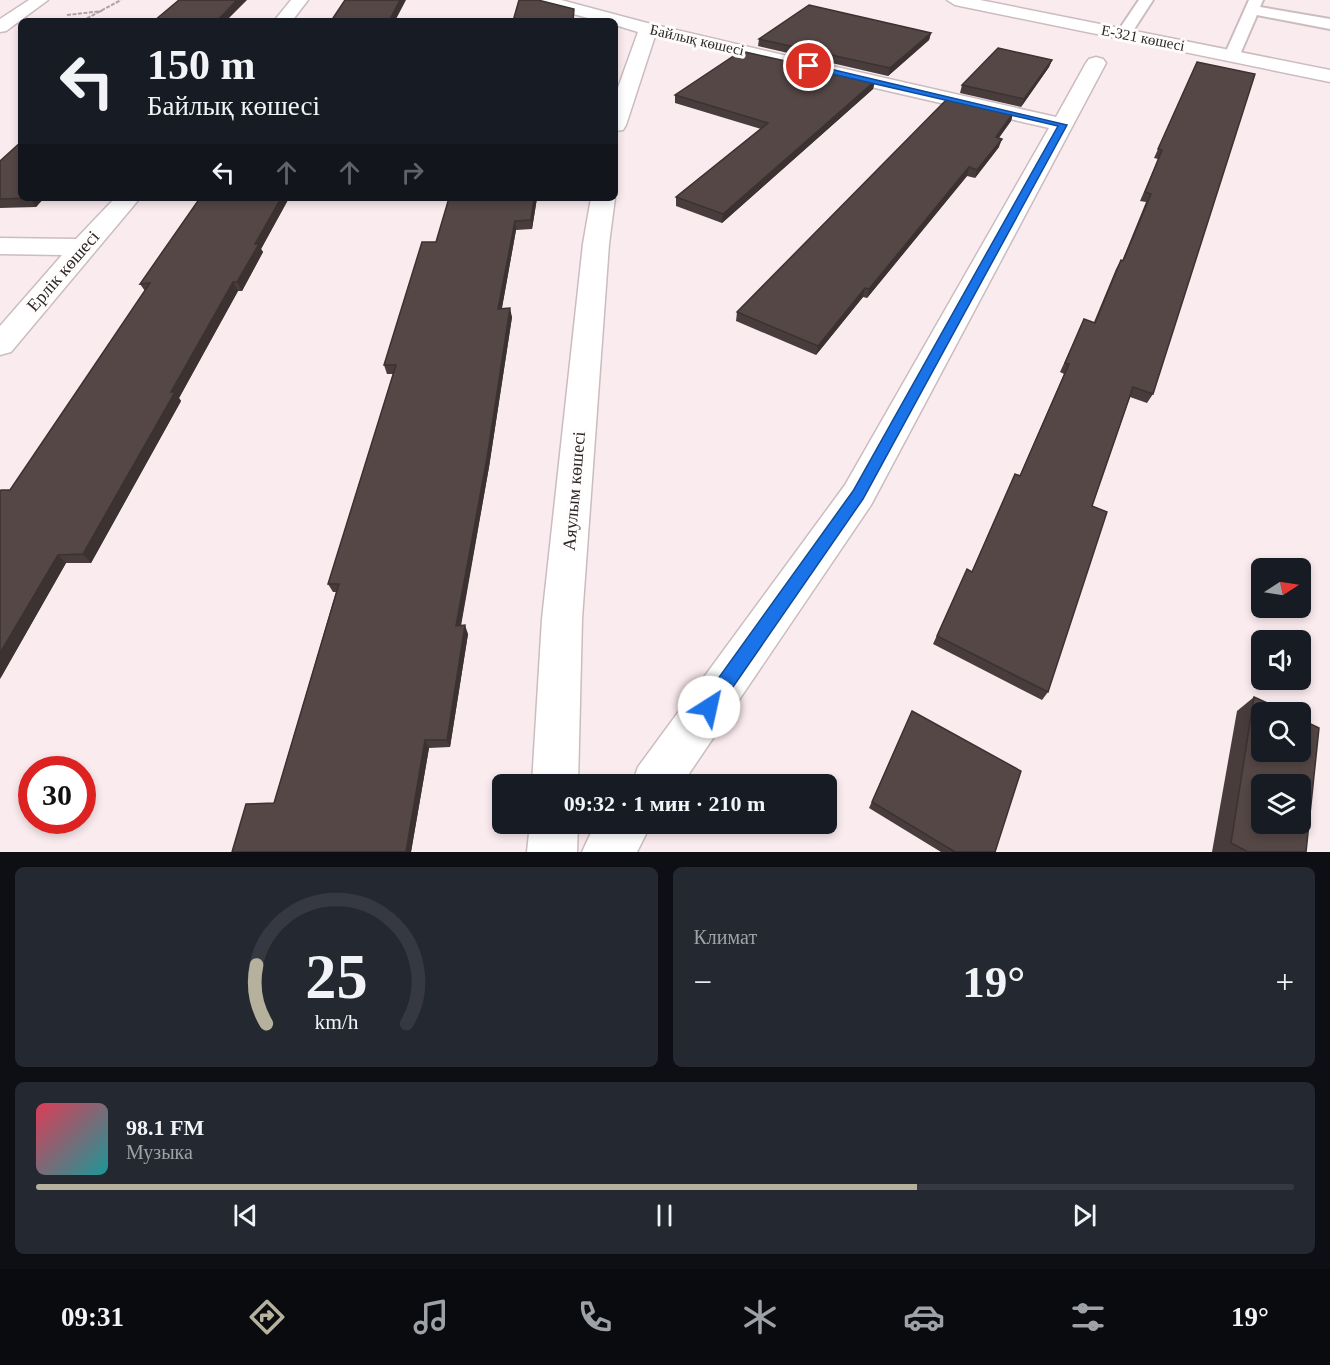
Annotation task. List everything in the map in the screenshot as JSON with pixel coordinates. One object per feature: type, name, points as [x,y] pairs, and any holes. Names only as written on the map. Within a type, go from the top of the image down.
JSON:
[{"type":"street","points":[[0,27],[40,0]]},
{"type":"street","points":[[285,18],[300,0]]},
{"type":"street","name":"Байлық көшесі","points":[[542,0],[608,18]]},
{"type":"street","name":"Е-321 көшесі","points":[[955,0],[1330,76]]},
{"type":"street","name":"Байлық көшесі","points":[[618,21],[1063,125]]},
{"type":"street","points":[[618,116],[648,29]]},
{"type":"street","points":[[662,774],[858,495],[1096,63]]},
{"type":"street","name":"Ерлік көшесі","points":[[0,345],[125,201]]},
{"type":"street","name":"Аяулым көшесі","points":[[555,774],[562,619],[596,244],[603,201]]},
{"type":"street","points":[[0,246],[83,247]]},
{"type":"street","points":[[552,852],[553,834]]},
{"type":"street","points":[[607,852],[620,834]]},
{"type":"lane","points":[[1124,34],[1146,0]]},
{"type":"lane","points":[[1232,56],[1255,5],[1330,24]]},
{"type":"path","points":[[88,18],[122,0]]},
{"type":"building","points":[[179,0],[237,0],[220,18],[158,18]]},
{"type":"building","points":[[345,0],[400,0],[391,18],[333,18]]},
{"type":"building","points":[[519,0],[538,0],[574,9],[573,18],[514,18]]},
{"type":"building","points":[[809,5],[931,33],[890,68],[759,39]]},
{"type":"building","points":[[998,48],[1052,60],[1024,99],[962,85]]},
{"type":"building","points":[[741,51],[875,81],[723,214],[676,197],[768,123],[675,95]]},
{"type":"building","points":[[1197,62],[1255,74],[1153,394],[1133,387],[1092,506],[1107,512],[1048,692],[937,636],[967,569],[972,572],[1015,474],[1020,476],[1069,364],[1065,363],[1084,319],[1095,323],[1151,194],[1145,192],[1162,150],[1158,149]]},
{"type":"building","points":[[948,98],[1013,113],[996,137],[1002,139],[977,170],[969,167],[869,289],[865,288],[818,346],[737,312]]},
{"type":"building","points":[[18,145],[18,198],[0,199],[0,161]]},
{"type":"building","points":[[198,201],[279,201],[255,244],[259,244],[237,282],[233,282],[171,392],[175,392],[83,554],[58,555],[0,653],[0,492],[10,490],[150,283],[140,284]]},
{"type":"building","points":[[448,201],[534,201],[531,220],[515,221],[498,309],[510,308],[487,458],[456,626],[465,625],[447,740],[425,740],[406,852],[232,852],[246,804],[274,803],[339,584],[328,584],[396,365],[384,365],[422,242],[436,242]]},
{"type":"building","points":[[1254,697],[1265,702],[1253,702]]},
{"type":"building","points":[[912,711],[1021,771],[995,852],[955,852],[872,802]]},
{"type":"building","points":[[1251,716],[1251,762],[1311,762],[1311,724],[1319,728],[1311,804],[1311,774],[1251,774],[1251,834],[1308,834],[1306,852],[1248,852],[1231,843]]},
{"type":"route","points":[[709,707],[858,495],[1063,125],[809,66]]}]
